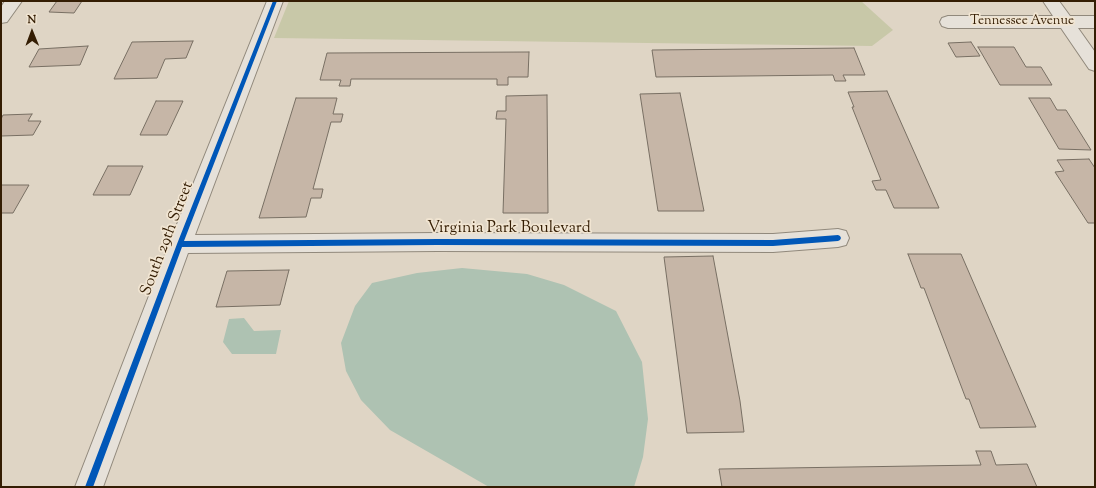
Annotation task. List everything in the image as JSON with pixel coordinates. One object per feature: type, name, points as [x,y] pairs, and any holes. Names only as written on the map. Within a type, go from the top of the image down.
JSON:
[{"type":"street","points":[[1,18],[14,1]]},
{"type":"street","name":"South 29th Street","points":[[89,487],[180,244],[275,1]]},
{"type":"street","points":[[1051,1],[1095,65]]},
{"type":"street","name":"Tennessee Avenue","points":[[948,22],[1095,22]]},
{"type":"street","name":"Virginia Park Boulevard","points":[[180,244],[438,242],[773,243],[838,238]]},
{"type":"shaded area","points":[[289,1],[861,1],[893,30],[872,46],[274,38]]},
{"type":"shaded area","points":[[462,268],[527,274],[564,285],[616,311],[642,362],[648,419],[643,457],[634,487],[489,487],[390,430],[361,400],[346,371],[341,343],[355,306],[372,283],[417,273]]},
{"type":"shaded area","points":[[244,318],[254,331],[281,330],[276,354],[232,354],[223,342],[229,319]]},
{"type":"building","points":[[57,1],[82,1],[74,13],[49,12]]},
{"type":"building","points":[[193,41],[186,58],[165,59],[157,78],[114,79],[132,42]]},
{"type":"building","points":[[971,42],[980,56],[956,57],[948,43]]},
{"type":"building","points":[[88,46],[80,65],[29,67],[39,49]]},
{"type":"building","points":[[978,47],[1014,47],[1026,67],[1041,67],[1052,85],[1000,85]]},
{"type":"building","points":[[854,48],[865,75],[843,75],[846,81],[835,81],[833,75],[656,77],[652,50]]},
{"type":"building","points":[[529,52],[528,77],[508,77],[508,85],[497,85],[497,79],[351,79],[350,86],[339,86],[341,80],[320,80],[327,53]]},
{"type":"building","points":[[887,91],[939,208],[894,208],[886,190],[876,190],[872,181],[881,180],[852,107],[854,107],[848,92]]},
{"type":"building","points":[[680,93],[704,211],[658,211],[640,94]]},
{"type":"building","points":[[547,95],[548,213],[503,213],[506,119],[496,119],[497,111],[506,111],[506,96]]},
{"type":"building","points":[[296,98],[337,98],[333,114],[343,114],[341,122],[331,122],[313,189],[323,189],[321,198],[311,198],[306,217],[259,218]]},
{"type":"building","points":[[1029,98],[1050,98],[1057,110],[1066,110],[1091,150],[1059,149]]},
{"type":"building","points":[[156,101],[183,101],[167,135],[140,135]]},
{"type":"building","points":[[32,114],[28,121],[41,121],[33,135],[1,136],[1,119],[3,115]]},
{"type":"building","points":[[1089,159],[1095,168],[1095,223],[1088,223],[1055,172],[1064,171],[1057,160]]},
{"type":"building","points":[[108,166],[143,166],[130,195],[93,195]]},
{"type":"building","points":[[1,185],[29,185],[13,213],[1,213]]},
{"type":"building","points":[[908,254],[961,254],[1036,427],[980,428],[969,399],[966,399],[924,288],[921,288]]},
{"type":"building","points":[[713,256],[740,401],[744,432],[687,433],[664,257]]},
{"type":"building","points":[[289,270],[280,305],[216,307],[227,271]]},
{"type":"building","points":[[976,451],[991,451],[996,465],[1027,464],[1037,487],[722,487],[719,469],[981,465]]},
{"type":"cycle path","points":[[89,487],[180,244],[275,1]]},
{"type":"cycle path","points":[[180,244],[438,242],[773,243],[838,238]]}]
